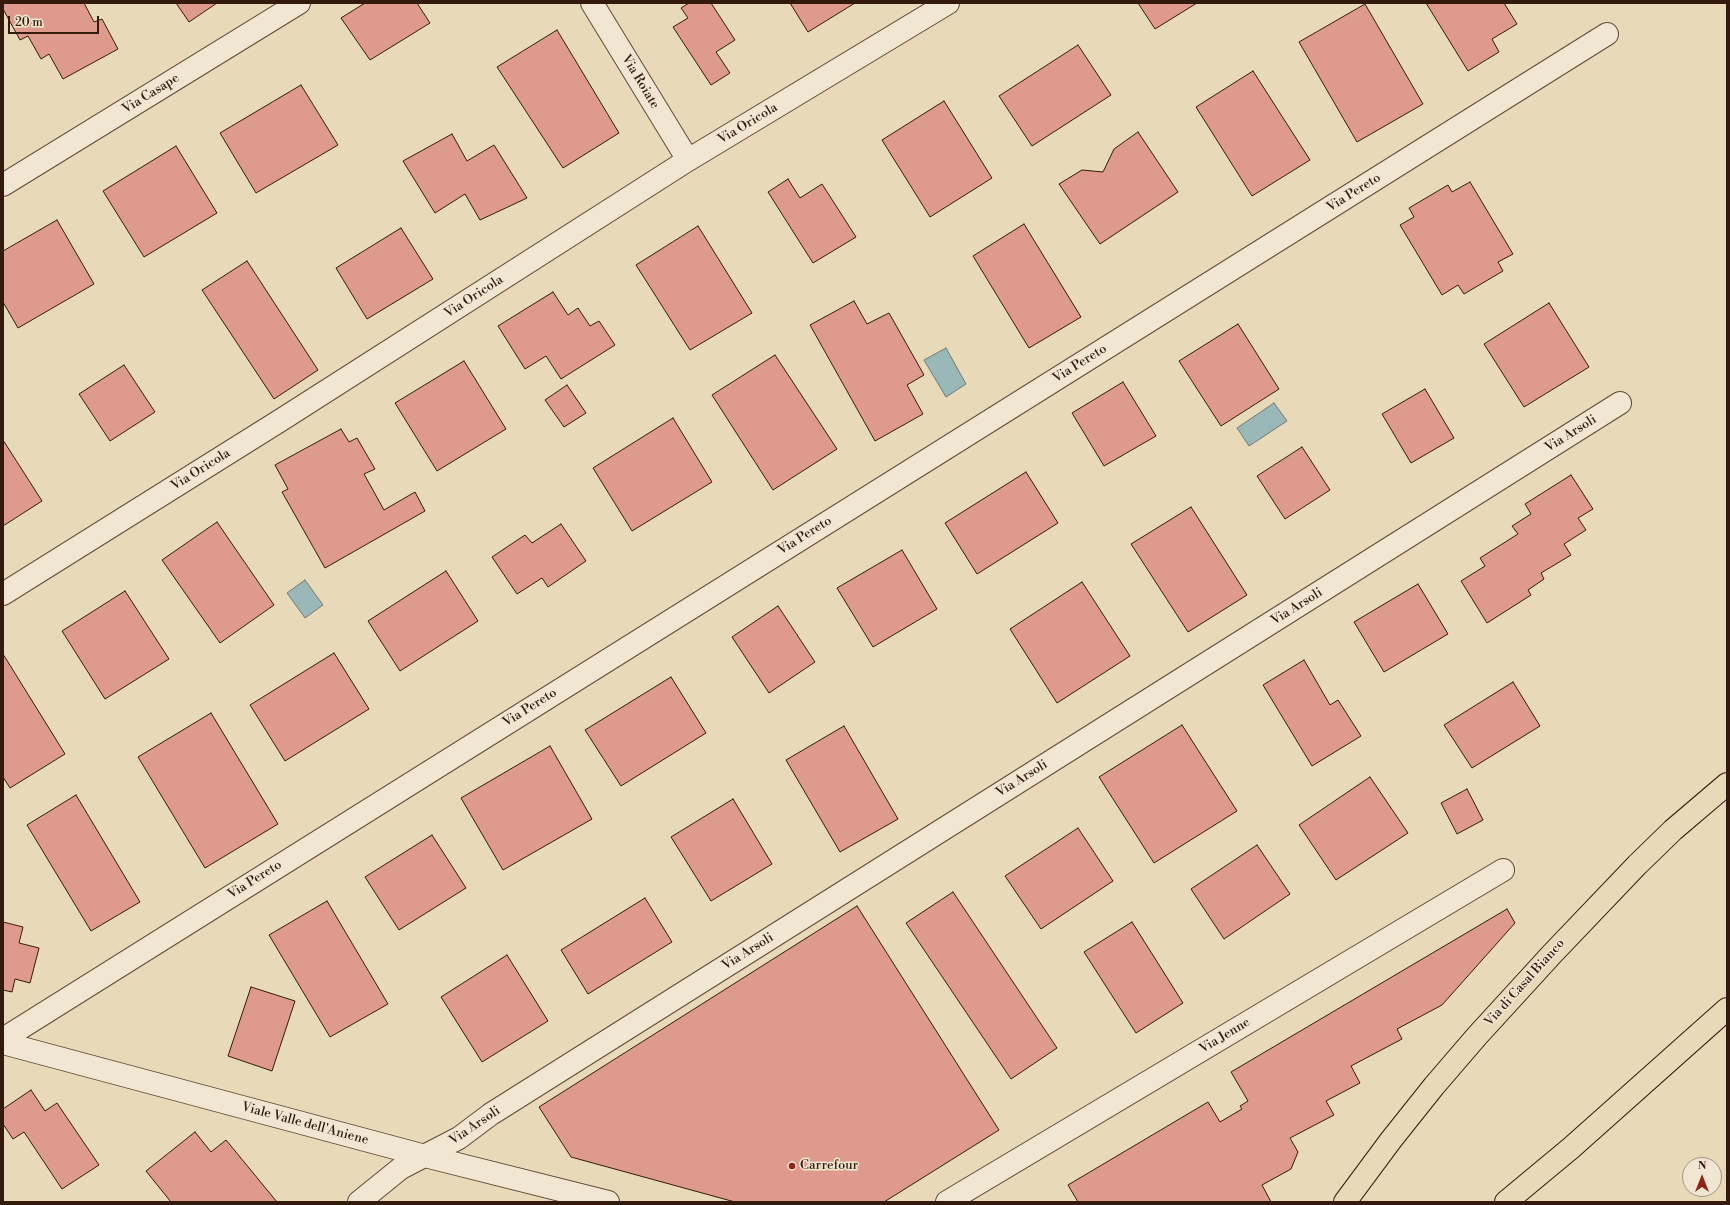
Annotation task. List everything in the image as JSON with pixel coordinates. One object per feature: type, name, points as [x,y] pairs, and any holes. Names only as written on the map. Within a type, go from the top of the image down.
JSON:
[{"type":"main road","name":"Via di Casal Bianco","points":[[1345,1202],[1391,1140],[1448,1070],[1556,949],[1646,856],[1727,784]]},
{"type":"main road","points":[[1506,1202],[1571,1148],[1727,1009]]},
{"type":"street","name":"Via Roiate","points":[[592,3],[688,160]]},
{"type":"street","name":"Via Oricola","points":[[3,594],[281,420],[688,160],[948,3]]},
{"type":"street","name":"Via Casape","points":[[3,185],[295,4]]},
{"type":"street","name":"Via Pereto","points":[[3,1039],[1607,34]]},
{"type":"street","name":"Via Arsoli","points":[[359,1202],[401,1168],[459,1138],[491,1114],[1620,403]]},
{"type":"street","name":"Via Jenne","points":[[947,1202],[1503,870]]},
{"type":"street","name":"Viale Valle dell'Aniene","points":[[3,1042],[425,1156],[608,1202]]},
{"type":"water","points":[[946,348],[966,384],[946,397],[924,360]]},
{"type":"water","points":[[1274,403],[1287,421],[1249,446],[1237,428]]},
{"type":"water","points":[[305,580],[323,605],[305,618],[287,593]]},
{"type":"building","points":[[3,3],[84,3],[94,22],[102,19],[118,49],[63,79],[49,54],[41,59],[28,36],[20,40],[3,9]]},
{"type":"building","points":[[176,3],[217,3],[189,22]]},
{"type":"building","points":[[365,3],[417,3],[430,23],[370,60],[341,18]]},
{"type":"building","points":[[689,3],[711,3],[735,40],[716,52],[730,73],[711,85],[673,27],[688,18],[681,8]]},
{"type":"building","points":[[790,3],[855,3],[808,32]]},
{"type":"building","points":[[1138,3],[1197,3],[1155,29]]},
{"type":"building","points":[[1426,3],[1504,3],[1517,24],[1492,39],[1499,52],[1468,71]]},
{"type":"building","points":[[1365,4],[1423,104],[1357,142],[1299,42]]},
{"type":"building","points":[[557,30],[619,133],[563,168],[497,67]]},
{"type":"building","points":[[1078,45],[1111,95],[1032,146],[999,96]]},
{"type":"building","points":[[1253,71],[1310,160],[1252,196],[1196,107]]},
{"type":"building","points":[[301,85],[338,145],[256,193],[220,133]]},
{"type":"building","points":[[944,101],[992,178],[930,217],[882,140]]},
{"type":"building","points":[[1138,132],[1178,192],[1100,244],[1059,184],[1082,170],[1103,172],[1114,149]]},
{"type":"building","points":[[452,134],[467,161],[494,145],[527,198],[480,220],[465,194],[435,213],[403,161]]},
{"type":"building","points":[[176,146],[217,213],[144,257],[103,191]]},
{"type":"building","points":[[788,179],[800,198],[822,184],[856,237],[813,263],[768,192]]},
{"type":"building","points":[[1470,182],[1513,254],[1498,262],[1503,271],[1464,294],[1458,285],[1442,295],[1400,225],[1414,217],[1409,208],[1448,185],[1452,192]]},
{"type":"building","points":[[57,220],[94,284],[18,328],[3,302],[3,251]]},
{"type":"building","points":[[1024,224],[1081,317],[1029,348],[973,256]]},
{"type":"building","points":[[698,226],[752,313],[690,350],[636,265]]},
{"type":"building","points":[[401,228],[433,279],[367,319],[336,268]]},
{"type":"building","points":[[247,261],[318,370],[274,399],[202,290]]},
{"type":"building","points":[[553,292],[568,315],[578,308],[590,326],[599,321],[615,345],[561,379],[546,356],[525,369],[498,326]]},
{"type":"building","points":[[854,301],[867,324],[889,313],[924,375],[907,385],[923,414],[875,441],[810,325]]},
{"type":"building","points":[[1549,303],[1589,367],[1524,407],[1484,344]]},
{"type":"building","points":[[1238,324],[1279,389],[1221,426],[1179,361]]},
{"type":"building","points":[[775,355],[837,449],[773,490],[712,395]]},
{"type":"building","points":[[464,361],[506,429],[437,471],[395,403]]},
{"type":"building","points":[[124,365],[155,412],[110,441],[79,394]]},
{"type":"building","points":[[1123,382],[1156,436],[1104,466],[1072,413]]},
{"type":"building","points":[[567,385],[586,413],[564,427],[545,400]]},
{"type":"building","points":[[1425,389],[1454,438],[1411,463],[1382,414]]},
{"type":"building","points":[[673,418],[712,482],[632,531],[593,468]]},
{"type":"building","points":[[341,429],[349,442],[357,438],[375,469],[364,474],[384,510],[415,492],[425,511],[325,568],[282,492],[288,489],[275,465]]},
{"type":"building","points":[[3,440],[42,501],[3,526]]},
{"type":"building","points":[[1302,447],[1330,490],[1285,519],[1257,476]]},
{"type":"building","points":[[1026,472],[1058,523],[977,574],[945,523]]},
{"type":"building","points":[[1571,475],[1593,509],[1578,518],[1586,530],[1564,544],[1571,555],[1541,573],[1544,579],[1528,590],[1531,595],[1487,623],[1461,581],[1485,566],[1480,558],[1518,534],[1512,526],[1531,514],[1525,504]]},
{"type":"building","points":[[1191,507],[1247,595],[1188,632],[1131,544]]},
{"type":"building","points":[[217,522],[274,605],[220,643],[162,560]]},
{"type":"building","points":[[561,524],[586,561],[548,587],[542,578],[517,594],[492,557],[525,535],[532,543]]},
{"type":"building","points":[[902,550],[937,609],[873,647],[837,588]]},
{"type":"building","points":[[446,571],[478,621],[400,671],[368,621]]},
{"type":"building","points":[[1082,582],[1130,656],[1057,703],[1010,629]]},
{"type":"building","points":[[1418,584],[1448,634],[1384,672],[1354,622]]},
{"type":"building","points":[[125,591],[169,659],[105,699],[62,631]]},
{"type":"building","points":[[778,606],[815,662],[769,693],[732,637]]},
{"type":"building","points":[[334,653],[369,709],[285,761],[250,705]]},
{"type":"building","points":[[3,654],[65,754],[10,788],[3,777]]},
{"type":"building","points":[[1304,660],[1330,705],[1338,700],[1361,736],[1312,766],[1263,685]]},
{"type":"building","points":[[671,677],[706,733],[621,786],[585,730]]},
{"type":"building","points":[[1513,682],[1540,726],[1472,768],[1444,725]]},
{"type":"building","points":[[211,713],[278,824],[205,868],[138,757]]},
{"type":"building","points":[[1182,725],[1237,811],[1154,863],[1099,777]]},
{"type":"building","points":[[844,726],[898,819],[840,852],[786,760]]},
{"type":"building","points":[[550,746],[592,819],[503,870],[461,798]]},
{"type":"building","points":[[1370,777],[1408,833],[1336,880],[1299,825]]},
{"type":"building","points":[[1467,789],[1483,820],[1457,834],[1441,803]]},
{"type":"building","points":[[76,795],[140,902],[91,931],[27,825]]},
{"type":"building","points":[[733,799],[772,864],[711,901],[671,837]]},
{"type":"building","points":[[1078,828],[1113,881],[1041,929],[1005,876]]},
{"type":"building","points":[[432,835],[466,888],[399,930],[365,877]]},
{"type":"building","points":[[1257,845],[1290,894],[1224,939],[1191,889]]},
{"type":"building","points":[[953,892],[1057,1048],[1011,1079],[906,923]]},
{"type":"building","points":[[645,898],[672,942],[588,994],[561,950]]},
{"type":"building","points":[[327,901],[388,1004],[330,1037],[269,935]]},
{"type":"building","points":[[857,906],[999,1130],[884,1202],[735,1202],[571,1157],[539,1107]]},
{"type":"building","points":[[1507,909],[1515,923],[1442,1005],[1397,1029],[1402,1039],[1351,1066],[1360,1083],[1326,1101],[1334,1115],[1290,1138],[1298,1152],[1291,1169],[1262,1185],[1271,1202],[1078,1202],[1068,1185],[1208,1102],[1220,1122],[1242,1109],[1240,1106],[1248,1101],[1231,1072]]},
{"type":"building","points":[[3,922],[23,927],[19,943],[39,948],[30,983],[15,979],[12,992],[3,990]]},
{"type":"building","points":[[1132,922],[1183,1003],[1136,1033],[1084,952]]},
{"type":"building","points":[[507,955],[548,1021],[482,1062],[441,997]]},
{"type":"building","points":[[251,987],[295,1001],[272,1071],[228,1056]]},
{"type":"building","points":[[31,1090],[45,1111],[57,1103],[99,1165],[62,1189],[24,1132],[13,1139],[3,1124],[3,1109]]},
{"type":"building","points":[[195,1132],[211,1152],[226,1140],[277,1202],[171,1202],[146,1171]]},
{"type":"place","name":"Carrefour","points":[[792,1166]]}]
